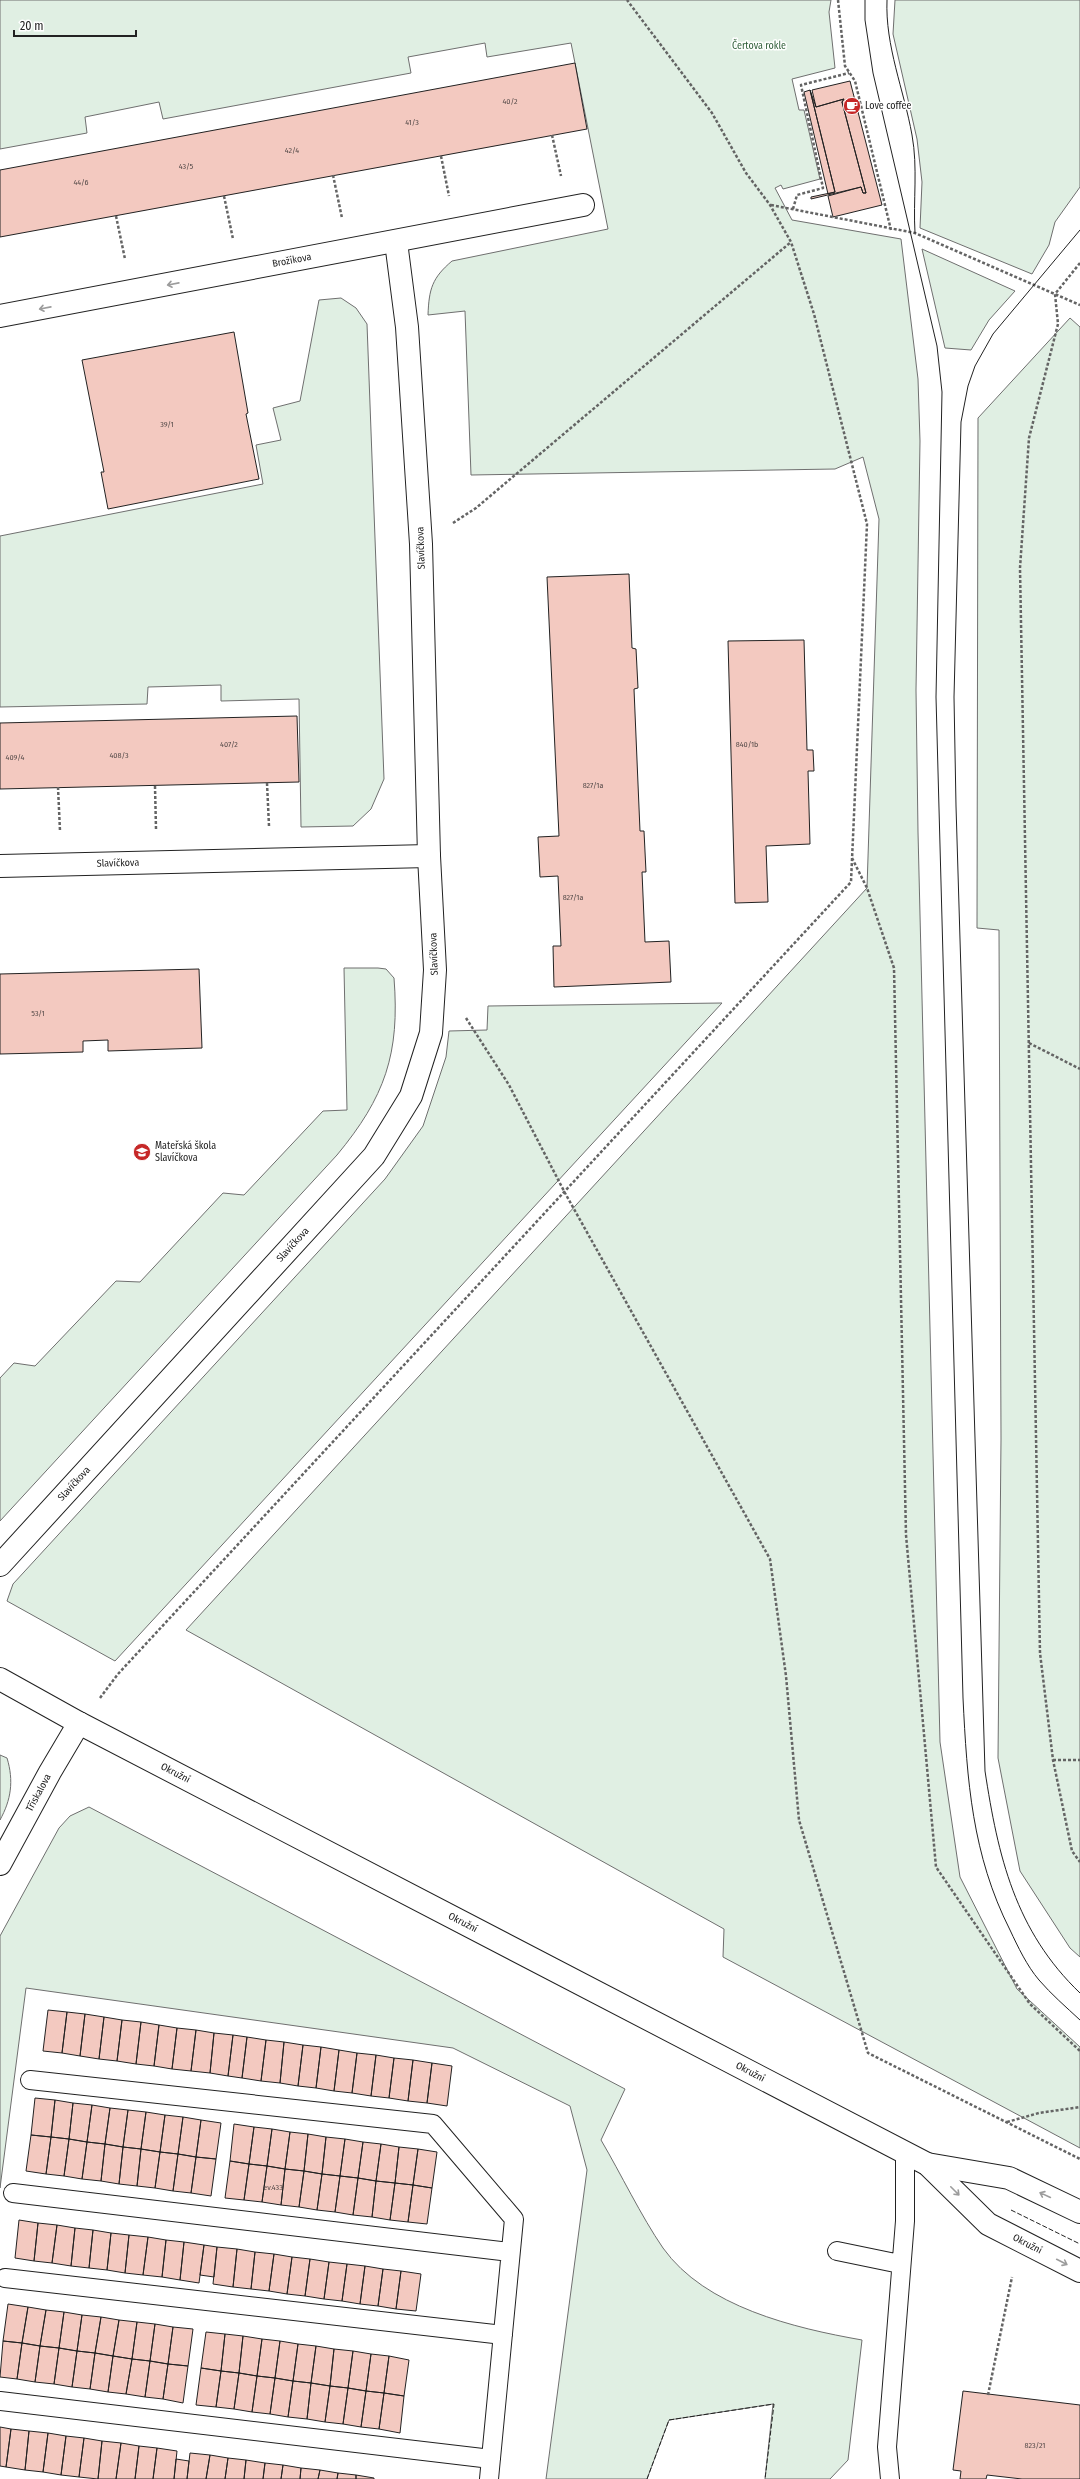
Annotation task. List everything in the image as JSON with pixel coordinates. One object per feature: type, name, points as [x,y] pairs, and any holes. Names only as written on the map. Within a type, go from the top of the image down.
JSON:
[{"type":"street","name":"Brožíkova","points":[[0,316],[396,242],[583,205]]},
{"type":"street","name":"Slavíčkova","points":[[0,1565],[374,1156],[411,1096],[432,1032],[435,970],[429,856],[421,544],[407,327],[396,242]]},
{"type":"street","name":"Slavíčkova","points":[[0,866],[429,856]]},
{"type":"street","name":"Okružní","points":[[0,1679],[79,1723],[927,2164],[988,2224],[1080,2271]]},
{"type":"street","name":"Třískalova","points":[[0,1864],[50,1772],[79,1723]]},
{"type":"street","name":"Okružní","points":[[927,2164],[1009,2178],[1080,2212]]},
{"type":"lane","points":[[30,2080],[433,2124],[514,2220],[489,2479]]},
{"type":"lane","points":[[890,2479],[887,2447],[900,2264],[905,2221],[905,2152]]},
{"type":"lane","points":[[13,2193],[510,2252]]},
{"type":"lane","points":[[837,2251],[900,2264]]},
{"type":"lane","points":[[5,2278],[503,2335]]},
{"type":"lane","points":[[0,2401],[491,2459]]},
{"type":"path","points":[[79,1723],[124,1668],[565,1193],[851,882],[867,524],[814,314],[791,242],[770,205],[746,172],[712,113],[628,0]]},
{"type":"path","points":[[838,0],[845,66],[855,81],[891,230]]},
{"type":"path","points":[[793,209],[797,195],[823,188],[801,85],[850,73]]},
{"type":"path","points":[[552,135],[561,178]]},
{"type":"path","points":[[441,156],[449,200]]},
{"type":"path","points":[[333,175],[344,226]]},
{"type":"path","points":[[224,196],[235,247]]},
{"type":"path","points":[[770,205],[891,230],[915,233],[1080,305]]},
{"type":"path","points":[[116,216],[126,266]]},
{"type":"path","points":[[421,544],[476,508],[791,242]]},
{"type":"path","points":[[1080,263],[1055,294],[1058,324],[1029,438],[1020,568],[1040,1653],[1053,1760],[1072,1851],[1080,1862]]},
{"type":"path","points":[[267,783],[270,860]]},
{"type":"path","points":[[156,786],[157,862]]},
{"type":"path","points":[[58,788],[62,865]]},
{"type":"path","points":[[852,858],[867,888],[894,968],[906,1535],[936,1867],[1030,2004],[1080,2051]]},
{"type":"path","points":[[464,1015],[509,1085],[565,1193],[770,1559],[786,1676],[799,1820],[868,2053],[1080,2159]]},
{"type":"path","points":[[1029,1043],[1080,1069]]},
{"type":"path","points":[[1053,1760],[1080,1760]]},
{"type":"path","points":[[1007,2122],[1039,2113],[1080,2107]]},
{"type":"path","points":[[988,2394],[1012,2277]]},
{"type":"green space","name":"Čertova rokle","points":[[0,0],[831,0],[829,12],[835,68],[792,79],[799,110],[804,110],[820,179],[783,189],[781,185],[775,188],[792,220],[901,239],[918,379],[920,441],[916,690],[918,832],[940,1742],[960,1877],[1017,1989],[1080,2047],[1080,2148],[723,1957],[724,1929],[186,1630],[867,888],[879,519],[863,457],[835,469],[471,475],[465,311],[428,315],[429,298],[436,279],[445,267],[452,261],[608,229],[571,43],[487,57],[485,43],[408,57],[411,73],[163,119],[159,102],[85,117],[87,133],[0,149]]},
{"type":"green space","points":[[895,0],[1080,0],[1080,187],[1055,222],[1049,245],[1032,274],[920,228],[922,182],[917,139],[893,34]]},
{"type":"green space","points":[[922,249],[1015,291],[989,320],[971,350],[945,348]]},
{"type":"green space","points":[[341,298],[356,308],[367,324],[384,779],[371,809],[353,826],[301,827],[299,699],[221,701],[221,685],[148,687],[147,704],[0,707],[0,536],[263,484],[256,445],[281,440],[273,408],[300,401],[319,300]]},
{"type":"green space","points":[[1070,318],[1080,327],[1080,1957],[1070,1948],[1020,1871],[998,1758],[1001,1439],[999,930],[977,928],[978,418]]},
{"type":"green space","points":[[344,968],[386,969],[394,978],[394,1030],[391,1052],[386,1073],[378,1094],[367,1114],[337,1155],[0,1521],[0,1378],[14,1363],[35,1366],[116,1281],[140,1282],[223,1193],[244,1195],[323,1111],[347,1110]]},
{"type":"green space","points":[[722,1003],[115,1661],[7,1601],[13,1584],[385,1179],[423,1126],[446,1057],[449,1031],[487,1030],[488,1006]]},
{"type":"green space","points":[[0,1755],[7,1758],[11,1782],[7,1805],[0,1820]]},
{"type":"green space","points":[[89,1807],[625,2089],[601,2140],[655,2236],[663,2248],[681,2268],[702,2286],[726,2300],[753,2312],[808,2329],[862,2340],[848,2460],[830,2479],[765,2479],[773,2404],[669,2420],[647,2479],[546,2479],[587,2170],[570,2106],[453,2048],[26,1988],[0,2188],[0,1936],[59,1828],[70,1816]]},
{"type":"building","points":[[575,63],[587,129],[0,237],[0,170]]},
{"type":"building","points":[[850,81],[882,205],[833,217],[828,196],[861,187],[863,193],[866,193],[842,102],[844,99],[816,107],[812,90]]},
{"type":"building","points":[[810,90],[816,107],[844,99],[842,102],[866,193],[863,193],[861,187],[811,199],[811,197],[835,192]]},
{"type":"building","points":[[810,90],[835,192],[828,194],[804,92]]},
{"type":"building","points":[[234,332],[248,413],[246,414],[259,479],[108,509],[101,472],[104,472],[82,360]]},
{"type":"building","points":[[629,574],[632,648],[636,649],[638,688],[634,689],[640,831],[644,831],[646,872],[642,872],[645,942],[669,941],[671,982],[554,987],[553,946],[561,946],[558,876],[540,877],[538,837],[559,836],[547,577]]},
{"type":"building","points":[[804,640],[807,750],[813,750],[814,771],[808,771],[810,844],[766,846],[768,902],[735,903],[728,641]]},
{"type":"building","points":[[297,716],[299,782],[0,789],[0,723]]},
{"type":"building","points":[[199,969],[202,1048],[108,1051],[108,1040],[83,1041],[83,1052],[0,1054],[0,974]]},
{"type":"building","points":[[48,2010],[67,2012],[62,2053],[43,2051]]},
{"type":"building","points":[[67,2012],[85,2014],[80,2056],[62,2053]]},
{"type":"building","points":[[85,2014],[104,2017],[99,2059],[80,2056]]},
{"type":"building","points":[[104,2017],[122,2020],[117,2061],[99,2059]]},
{"type":"building","points":[[122,2020],[141,2022],[136,2064],[117,2061]]},
{"type":"building","points":[[141,2022],[159,2025],[154,2066],[136,2064]]},
{"type":"building","points":[[159,2025],[177,2028],[172,2069],[154,2066]]},
{"type":"building","points":[[177,2028],[196,2030],[191,2071],[172,2069]]},
{"type":"building","points":[[196,2030],[214,2033],[210,2073],[191,2071]]},
{"type":"building","points":[[214,2033],[233,2035],[228,2076],[210,2073]]},
{"type":"building","points":[[233,2035],[247,2037],[242,2078],[228,2076]]},
{"type":"building","points":[[247,2037],[266,2040],[261,2081],[242,2078]]},
{"type":"building","points":[[266,2040],[284,2042],[280,2083],[261,2081]]},
{"type":"building","points":[[284,2042],[303,2045],[298,2086],[280,2083]]},
{"type":"building","points":[[303,2045],[321,2047],[316,2088],[298,2086]]},
{"type":"building","points":[[321,2047],[339,2050],[334,2091],[316,2088]]},
{"type":"building","points":[[339,2050],[357,2053],[352,2093],[334,2091]]},
{"type":"building","points":[[357,2053],[376,2055],[371,2096],[352,2093]]},
{"type":"building","points":[[376,2055],[394,2058],[389,2098],[371,2096]]},
{"type":"building","points":[[394,2058],[413,2060],[408,2101],[389,2098]]},
{"type":"building","points":[[413,2060],[432,2063],[427,2103],[408,2101]]},
{"type":"building","points":[[432,2063],[452,2066],[447,2106],[427,2103]]},
{"type":"building","points":[[35,2098],[55,2100],[51,2137],[31,2135]]},
{"type":"building","points":[[55,2100],[73,2103],[69,2139],[51,2137]]},
{"type":"building","points":[[73,2103],[92,2105],[87,2142],[69,2139]]},
{"type":"building","points":[[92,2105],[110,2108],[105,2144],[87,2142]]},
{"type":"building","points":[[110,2108],[128,2110],[123,2147],[105,2144]]},
{"type":"building","points":[[128,2110],[146,2112],[141,2149],[123,2147]]},
{"type":"building","points":[[146,2112],[165,2115],[160,2152],[141,2149]]},
{"type":"building","points":[[165,2115],[183,2117],[178,2154],[160,2152]]},
{"type":"building","points":[[183,2117],[201,2120],[196,2157],[178,2154]]},
{"type":"building","points":[[201,2120],[221,2123],[216,2159],[196,2157]]},
{"type":"building","points":[[234,2124],[254,2127],[249,2164],[230,2161]]},
{"type":"building","points":[[254,2127],[272,2129],[267,2166],[249,2164]]},
{"type":"building","points":[[272,2129],[290,2132],[285,2169],[267,2166]]},
{"type":"building","points":[[290,2132],[308,2134],[304,2171],[285,2169]]},
{"type":"building","points":[[308,2134],[326,2137],[322,2174],[304,2171]]},
{"type":"building","points":[[31,2135],[51,2137],[46,2174],[26,2171]]},
{"type":"building","points":[[51,2137],[69,2139],[64,2176],[46,2174]]},
{"type":"building","points":[[326,2137],[345,2139],[340,2176],[322,2174]]},
{"type":"building","points":[[69,2139],[87,2142],[82,2179],[64,2176]]},
{"type":"building","points":[[345,2139],[363,2142],[358,2178],[340,2176]]},
{"type":"building","points":[[87,2142],[105,2144],[101,2181],[82,2179]]},
{"type":"building","points":[[363,2142],[381,2144],[376,2181],[358,2178]]},
{"type":"building","points":[[105,2144],[123,2147],[119,2184],[101,2181]]},
{"type":"building","points":[[381,2144],[399,2147],[395,2183],[376,2181]]},
{"type":"building","points":[[123,2147],[141,2149],[137,2186],[119,2184]]},
{"type":"building","points":[[399,2147],[418,2149],[413,2185],[395,2183]]},
{"type":"building","points":[[141,2149],[160,2152],[155,2188],[137,2186]]},
{"type":"building","points":[[418,2149],[437,2152],[432,2188],[413,2185]]},
{"type":"building","points":[[160,2152],[178,2154],[173,2191],[155,2188]]},
{"type":"building","points":[[178,2154],[196,2157],[191,2193],[173,2191]]},
{"type":"building","points":[[196,2157],[216,2159],[211,2196],[191,2193]]},
{"type":"building","points":[[230,2161],[249,2164],[244,2200],[225,2198]]},
{"type":"building","points":[[249,2164],[267,2166],[262,2202],[244,2200]]},
{"type":"building","points":[[267,2166],[285,2169],[281,2205],[262,2202]]},
{"type":"building","points":[[285,2169],[304,2171],[299,2207],[281,2205]]},
{"type":"building","points":[[304,2171],[322,2174],[317,2210],[299,2207]]},
{"type":"building","points":[[322,2174],[340,2176],[335,2212],[317,2210]]},
{"type":"building","points":[[340,2176],[358,2178],[353,2215],[335,2212]]},
{"type":"building","points":[[358,2178],[376,2181],[372,2217],[353,2215]]},
{"type":"building","points":[[376,2181],[395,2183],[390,2220],[372,2217]]},
{"type":"building","points":[[395,2183],[413,2185],[408,2222],[390,2220]]},
{"type":"building","points":[[413,2185],[432,2188],[427,2224],[408,2222]]},
{"type":"building","points":[[19,2220],[38,2223],[34,2261],[15,2258]]},
{"type":"building","points":[[38,2223],[57,2225],[52,2263],[34,2261]]},
{"type":"building","points":[[57,2225],[75,2228],[71,2266],[52,2263]]},
{"type":"building","points":[[75,2228],[93,2230],[89,2268],[71,2266]]},
{"type":"building","points":[[93,2230],[111,2233],[107,2270],[89,2268]]},
{"type":"building","points":[[111,2233],[129,2235],[125,2273],[107,2270]]},
{"type":"building","points":[[129,2235],[148,2237],[143,2275],[125,2273]]},
{"type":"building","points":[[148,2237],[166,2240],[162,2277],[143,2275]]},
{"type":"building","points":[[166,2240],[184,2242],[180,2280],[162,2277]]},
{"type":"building","points":[[184,2242],[204,2245],[199,2283],[180,2280]]},
{"type":"building","points":[[204,2245],[217,2247],[214,2277],[200,2275]]},
{"type":"building","points":[[217,2247],[237,2249],[233,2287],[213,2284]]},
{"type":"building","points":[[237,2249],[255,2252],[251,2289],[233,2287]]},
{"type":"building","points":[[255,2252],[274,2254],[269,2291],[251,2289]]},
{"type":"building","points":[[274,2254],[292,2257],[287,2294],[269,2291]]},
{"type":"building","points":[[292,2257],[310,2259],[305,2296],[287,2294]]},
{"type":"building","points":[[310,2259],[329,2262],[324,2299],[305,2296]]},
{"type":"building","points":[[329,2262],[347,2264],[342,2301],[324,2299]]},
{"type":"building","points":[[347,2264],[365,2266],[360,2304],[342,2301]]},
{"type":"building","points":[[365,2266],[383,2269],[378,2306],[360,2304]]},
{"type":"building","points":[[383,2269],[401,2271],[396,2309],[378,2306]]},
{"type":"building","points":[[401,2271],[421,2274],[416,2311],[396,2309]]},
{"type":"building","points":[[8,2304],[28,2307],[22,2343],[3,2341]]},
{"type":"building","points":[[28,2307],[46,2310],[40,2346],[22,2343]]},
{"type":"building","points":[[46,2310],[64,2312],[59,2348],[40,2346]]},
{"type":"building","points":[[64,2312],[82,2315],[77,2351],[59,2348]]},
{"type":"building","points":[[82,2315],[101,2317],[95,2353],[77,2351]]},
{"type":"building","points":[[101,2317],[119,2320],[113,2356],[95,2353]]},
{"type":"building","points":[[119,2320],[137,2322],[132,2359],[113,2356]]},
{"type":"building","points":[[137,2322],[155,2324],[150,2361],[132,2359]]},
{"type":"building","points":[[155,2324],[173,2327],[168,2364],[150,2361]]},
{"type":"building","points":[[173,2327],[193,2329],[188,2366],[168,2364]]},
{"type":"building","points":[[206,2332],[225,2334],[221,2371],[201,2368]]},
{"type":"building","points":[[225,2334],[243,2336],[239,2373],[221,2371]]},
{"type":"building","points":[[243,2336],[262,2339],[257,2376],[239,2373]]},
{"type":"building","points":[[262,2339],[280,2341],[275,2378],[257,2376]]},
{"type":"building","points":[[3,2341],[22,2343],[17,2379],[0,2377]]},
{"type":"building","points":[[280,2341],[298,2344],[293,2381],[275,2378]]},
{"type":"building","points":[[22,2343],[40,2346],[35,2382],[17,2379]]},
{"type":"building","points":[[298,2344],[316,2346],[311,2383],[293,2381]]},
{"type":"building","points":[[40,2346],[59,2348],[54,2384],[35,2382]]},
{"type":"building","points":[[316,2346],[334,2349],[330,2386],[311,2383]]},
{"type":"building","points":[[59,2348],[77,2351],[72,2387],[54,2384]]},
{"type":"building","points":[[334,2349],[353,2351],[348,2388],[330,2386]]},
{"type":"building","points":[[77,2351],[95,2353],[90,2389],[72,2387]]},
{"type":"building","points":[[353,2351],[371,2354],[366,2391],[348,2388]]},
{"type":"building","points":[[95,2353],[113,2356],[108,2392],[90,2389]]},
{"type":"building","points":[[371,2354],[389,2356],[384,2393],[366,2391]]},
{"type":"building","points":[[113,2356],[132,2359],[126,2394],[108,2392]]},
{"type":"building","points":[[389,2356],[409,2360],[404,2396],[384,2393]]},
{"type":"building","points":[[132,2359],[150,2361],[145,2397],[126,2394]]},
{"type":"building","points":[[150,2361],[168,2364],[163,2399],[145,2397]]},
{"type":"building","points":[[168,2364],[188,2366],[183,2403],[163,2399]]},
{"type":"building","points":[[201,2368],[221,2371],[216,2407],[196,2405]]},
{"type":"building","points":[[221,2371],[239,2373],[234,2409],[216,2407]]},
{"type":"building","points":[[239,2373],[257,2376],[252,2412],[234,2409]]},
{"type":"building","points":[[257,2376],[275,2378],[270,2414],[252,2412]]},
{"type":"building","points":[[275,2378],[293,2381],[288,2417],[270,2414]]},
{"type":"building","points":[[293,2381],[311,2383],[307,2419],[288,2417]]},
{"type":"building","points":[[311,2383],[330,2386],[325,2422],[307,2419]]},
{"type":"building","points":[[330,2386],[348,2388],[343,2424],[325,2422]]},
{"type":"building","points":[[348,2388],[366,2391],[361,2427],[343,2424]]},
{"type":"building","points":[[366,2391],[384,2393],[379,2429],[361,2427]]},
{"type":"building","points":[[963,2391],[1080,2405],[1080,2479],[1022,2479],[987,2475],[986,2479],[960,2479],[961,2471],[953,2470]]},
{"type":"building","points":[[384,2393],[404,2396],[400,2433],[379,2429]]},
{"type":"building","points":[[0,2427],[11,2429],[6,2467],[0,2466]]},
{"type":"building","points":[[11,2429],[29,2431],[25,2470],[6,2467]]},
{"type":"building","points":[[29,2431],[48,2433],[43,2472],[25,2470]]},
{"type":"building","points":[[48,2433],[66,2436],[61,2475],[43,2472]]},
{"type":"building","points":[[66,2436],[84,2438],[79,2477],[61,2475]]},
{"type":"building","points":[[84,2438],[102,2441],[98,2479],[79,2477]]},
{"type":"building","points":[[102,2441],[121,2443],[116,2479],[98,2479]]},
{"type":"building","points":[[121,2443],[139,2446],[135,2479],[116,2479]]},
{"type":"building","points":[[139,2446],[157,2448],[153,2479],[135,2479]]},
{"type":"building","points":[[157,2448],[177,2451],[174,2479],[153,2479]]},
{"type":"building","points":[[190,2453],[210,2455],[206,2479],[187,2479]]},
{"type":"building","points":[[210,2455],[228,2458],[225,2479],[206,2479]]},
{"type":"building","points":[[228,2458],[246,2460],[244,2479],[225,2479]]},
{"type":"building","points":[[176,2459],[189,2461],[187,2479],[174,2479]]},
{"type":"building","points":[[246,2460],[265,2463],[263,2479],[244,2479]]},
{"type":"building","points":[[265,2463],[283,2465],[281,2479],[263,2479]]},
{"type":"building","points":[[283,2465],[301,2468],[300,2479],[281,2479]]},
{"type":"building","points":[[301,2468],[320,2470],[318,2479],[300,2479]]},
{"type":"building","points":[[320,2470],[338,2473],[337,2479],[318,2479]]},
{"type":"building","points":[[338,2473],[356,2475],[356,2479],[337,2479]]},
{"type":"building","points":[[356,2475],[374,2478],[374,2479],[356,2479]]},
{"type":"tram line","points":[[865,0],[865,20],[873,73],[937,346],[942,392],[936,697],[963,1698],[970,1788],[979,1845],[987,1874],[997,1902],[1013,1936],[1035,1975],[1080,2020]]},
{"type":"tram line","points":[[887,0],[887,17],[892,51],[909,118],[914,147],[915,233]]},
{"type":"tram line","points":[[1080,230],[993,334],[975,366],[968,386],[961,422],[954,697],[985,1771],[996,1833],[1013,1891],[1025,1918],[1040,1944],[1058,1969],[1080,1993]]},
{"type":"fence","points":[[1011,2210],[1080,2244]]},
{"type":"fence","points":[[647,2479],[669,2420],[774,2404],[765,2479]]},
{"type":"place","name":"Love coffee","points":[[852,106]]},
{"type":"place","name":"Mateřská škola Slavíčkova","points":[[142,1152]]}]
